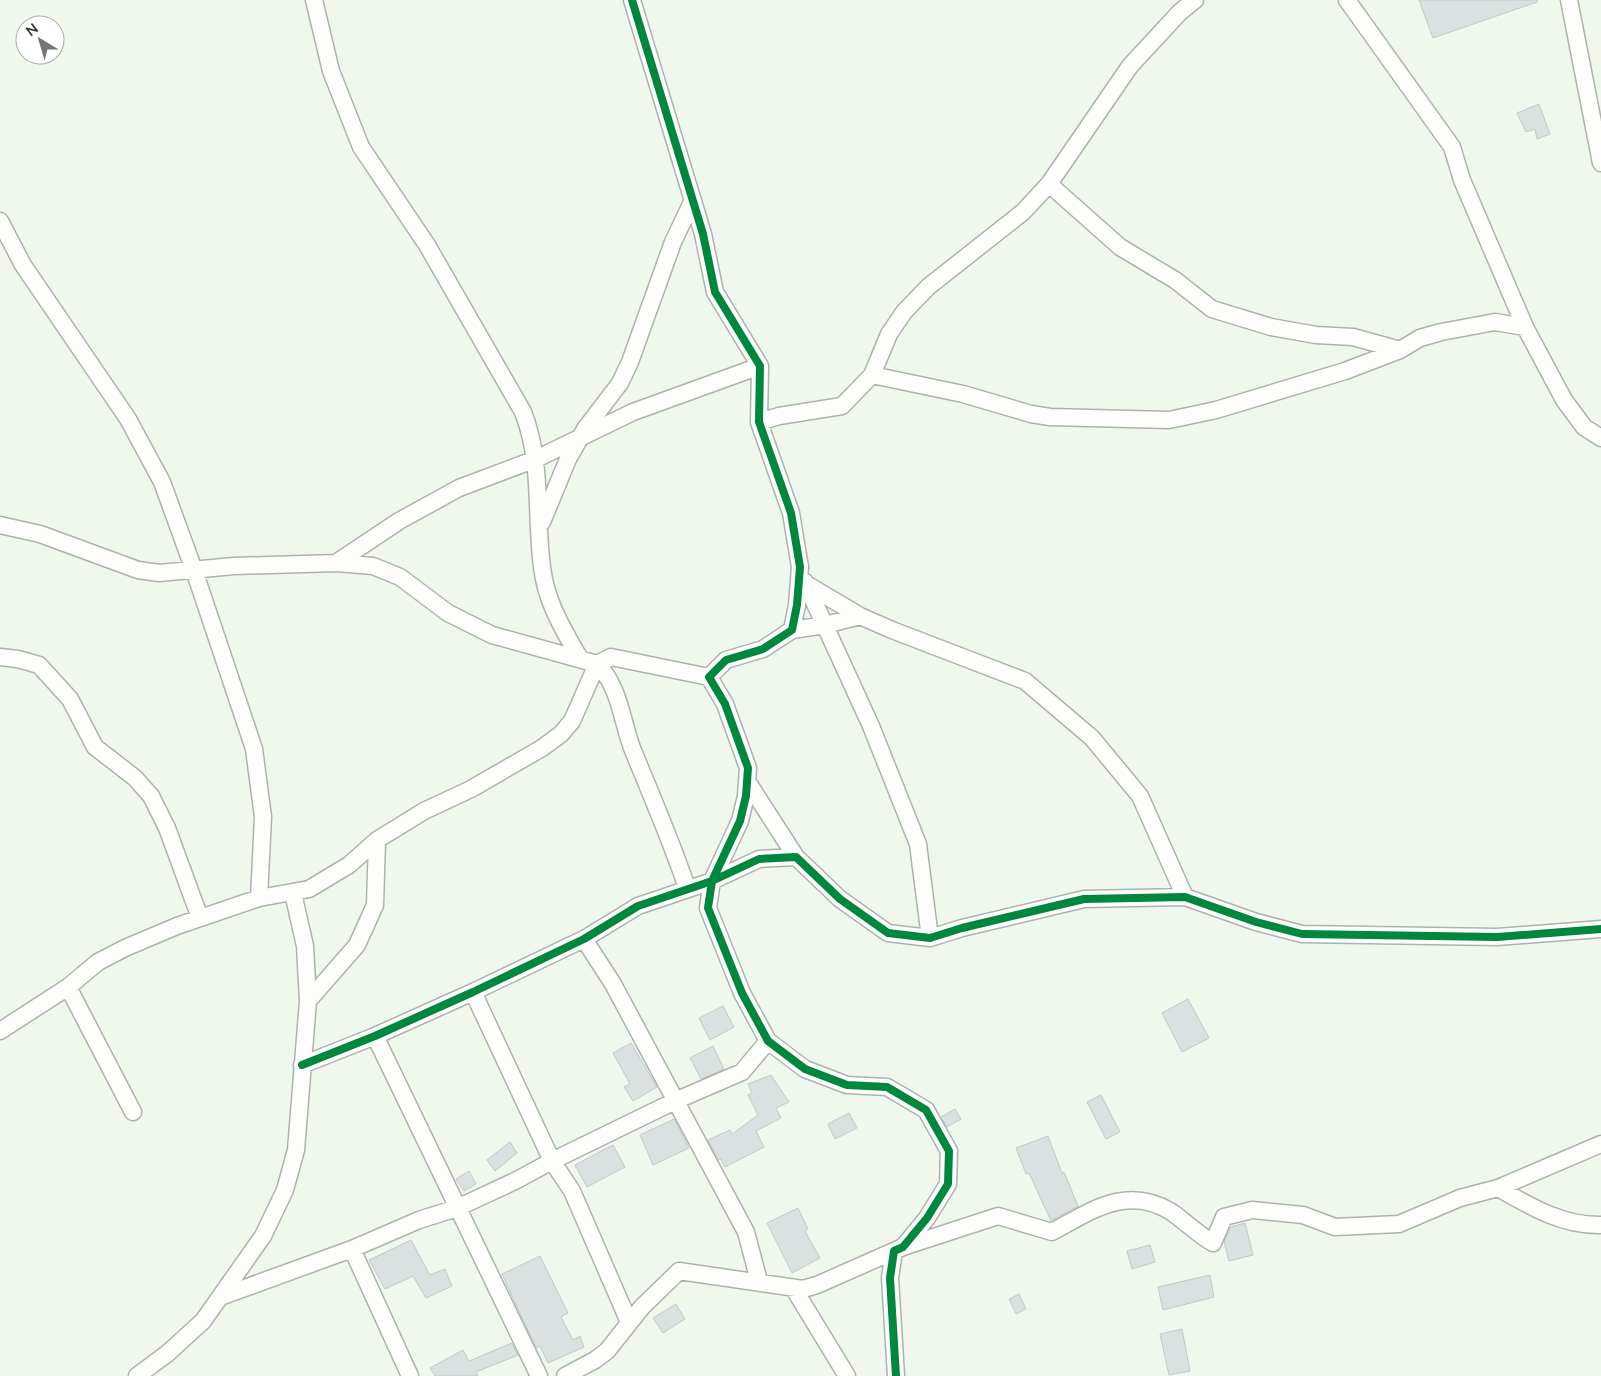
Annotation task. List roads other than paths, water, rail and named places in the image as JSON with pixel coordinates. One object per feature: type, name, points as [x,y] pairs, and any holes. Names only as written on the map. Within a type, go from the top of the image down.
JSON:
[{"type":"street","points":[[314,0],[332,71],[361,147],[427,245],[512,392],[530,430],[536,459],[542,568],[552,611],[580,658]]},
{"type":"street","points":[[632,0],[703,234],[715,292],[760,366],[759,422],[791,513],[800,566],[806,584],[871,726],[918,844],[930,938]]},
{"type":"street","points":[[759,422],[779,416],[842,406],[872,375],[889,334],[904,312],[928,287],[1023,212],[1049,184],[1124,74],[1183,6],[1195,0]]},
{"type":"street","points":[[1569,0],[1601,163]]},
{"type":"street","points":[[1350,2],[1452,147],[1462,180],[1526,327],[1564,400],[1584,427],[1601,438]]},
{"type":"street","points":[[1049,184],[1120,247],[1175,280],[1212,309],[1271,327],[1316,335],[1352,336],[1400,350]]},
{"type":"street","points":[[540,526],[568,459],[581,436],[620,383],[630,362],[673,242],[693,200]]},
{"type":"street","points":[[0,221],[23,265],[128,419],[162,482],[194,570],[254,749],[263,817],[258,898]]},
{"type":"street","points":[[872,375],[963,394],[1031,414],[1050,417],[1169,420],[1216,410],[1345,371],[1400,350],[1420,338],[1482,323],[1495,322],[1526,327]]},
{"type":"street","points":[[336,564],[398,520],[459,488],[536,459],[581,436],[640,410],[760,366]]},
{"type":"street","points":[[0,526],[40,534],[138,570],[159,573],[234,566],[336,564],[372,566],[400,577],[448,613],[492,635],[597,664],[606,673],[612,686],[632,747],[671,839],[687,888]]},
{"type":"street","points":[[792,630],[797,605],[800,566]]},
{"type":"street","points":[[806,584],[860,616],[1025,681],[1092,738],[1140,796],[1185,897]]},
{"type":"street","points":[[709,677],[726,660],[763,649],[792,630],[825,625],[860,616]]},
{"type":"street","points":[[0,1031],[68,987],[98,962],[125,948],[200,918],[258,898],[309,889],[349,864],[377,840],[424,811],[471,789],[542,748],[561,734],[572,721],[597,664],[611,657],[709,677],[725,704],[748,768],[746,796],[740,821],[712,881],[708,908],[742,993],[768,1041],[805,1069],[847,1085],[887,1087],[926,1110],[949,1151],[948,1184],[927,1218],[899,1249],[890,1278],[896,1376]]},
{"type":"street","points":[[0,658],[18,659],[39,666],[70,699],[95,747],[135,778],[151,796],[167,828],[200,918]]},
{"type":"street","points":[[747,781],[796,856],[840,899],[888,933],[930,938],[962,928],[1084,899],[1185,897],[1256,922],[1302,934],[1497,937],[1601,929]]},
{"type":"street","points":[[308,1001],[357,946],[375,905],[377,840]]},
{"type":"street","points":[[302,1065],[375,1036],[473,992],[584,939],[638,906],[712,881],[759,859],[796,856]]},
{"type":"street","points":[[137,1376],[168,1353],[203,1321],[264,1236],[285,1190],[296,1150],[308,1001],[305,946],[293,893]]},
{"type":"street","points":[[584,939],[613,984],[674,1101],[746,1232],[759,1281]]},
{"type":"street","points":[[68,987],[133,1112]]},
{"type":"street","points":[[473,992],[552,1161],[572,1191],[629,1322]]},
{"type":"street","points":[[375,1036],[539,1376]]},
{"type":"street","points":[[220,1297],[352,1249],[419,1220],[457,1208],[515,1182],[552,1161],[674,1101],[742,1072],[768,1041]]},
{"type":"street","points":[[565,1376],[595,1360],[607,1351],[629,1322],[679,1271],[759,1281],[794,1289],[817,1285],[899,1249],[998,1216],[1052,1232],[1107,1203],[1131,1200],[1150,1202],[1170,1212],[1213,1243],[1224,1218],[1252,1210],[1303,1215],[1335,1227],[1399,1224],[1460,1198],[1498,1188],[1601,1144]]},
{"type":"street","points":[[1498,1188],[1542,1212],[1580,1225],[1601,1225]]},
{"type":"street","points":[[352,1249],[410,1376]]},
{"type":"street","points":[[794,1289],[847,1376]]}]
